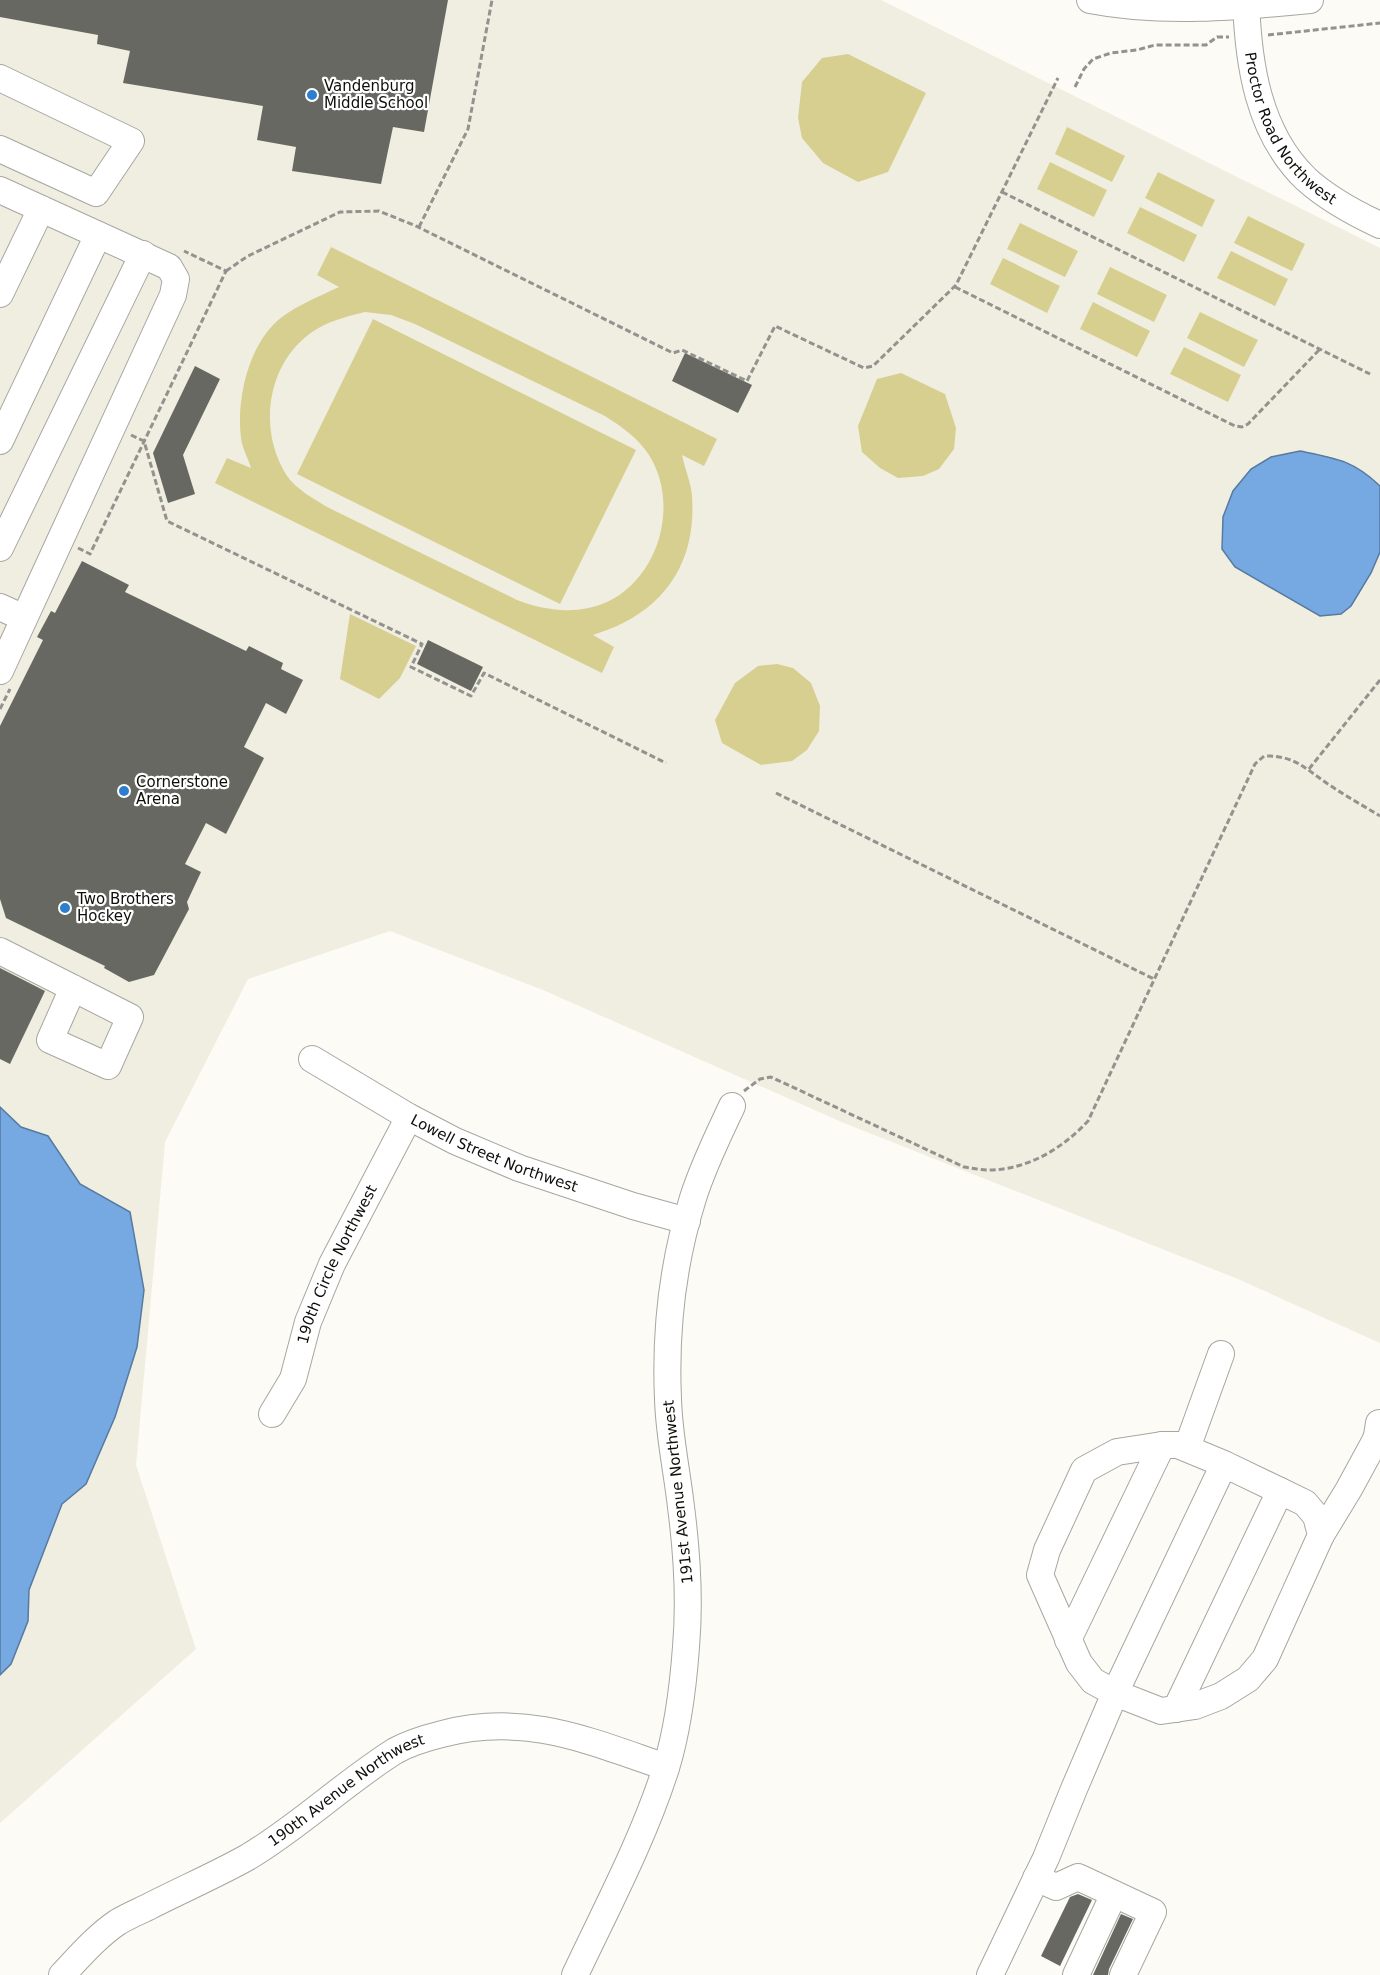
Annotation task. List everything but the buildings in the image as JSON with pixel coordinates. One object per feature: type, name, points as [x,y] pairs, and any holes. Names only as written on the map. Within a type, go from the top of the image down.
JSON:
[{"type":"street","points":[[1090,0],[1117,5],[1218,8],[1246,3],[1310,0]]},
{"type":"street","name":"Proctor Road Northwest","points":[[1246,3],[1251,55],[1260,98],[1265,117],[1282,148],[1305,177],[1320,190],[1336,202],[1380,225]]},
{"type":"street","points":[[0,78],[131,141],[96,193],[88,230],[0,441]]},
{"type":"street","points":[[0,149],[96,193]]},
{"type":"street","points":[[0,190],[169,267],[176,279],[173,295],[0,671]]},
{"type":"street","points":[[0,294],[41,208]]},
{"type":"street","points":[[0,548],[142,254]]},
{"type":"street","points":[[0,607],[24,618]]},
{"type":"street","points":[[0,951],[73,988]]},
{"type":"street","name":"Lowell Street Northwest","points":[[312,1059],[455,1142],[519,1167],[633,1206],[687,1221]]},
{"type":"street","name":"191st Avenue Northwest","points":[[575,1975],[632,1854],[666,1767],[680,1709],[687,1646],[687,1566],[671,1437],[667,1363],[673,1288],[678,1256],[703,1170],[732,1106]]},
{"type":"street","name":"190th Circle Northwest","points":[[272,1414],[293,1379],[308,1322],[332,1264],[409,1117]]},
{"type":"street","points":[[1068,1640],[1174,1446],[1221,1354]]},
{"type":"street","points":[[1321,1535],[1316,1516],[1305,1503],[1224,1464],[1174,1446],[1117,1452],[1084,1470],[1047,1550],[1040,1575],[1079,1663],[1093,1681],[1115,1693],[1161,1711],[1195,1706],[1221,1696],[1248,1679],[1265,1659],[1321,1535],[1374,1443],[1379,1423]]},
{"type":"street","points":[[996,1973],[1115,1693],[1224,1464]]},
{"type":"street","points":[[1176,1709],[1280,1491]]},
{"type":"street","name":"190th Avenue Northwest","points":[[62,1975],[118,1922],[260,1850],[354,1779],[397,1750],[422,1740],[477,1728],[505,1725],[531,1727],[582,1739],[666,1767]]},
{"type":"street","points":[[1036,1878],[1056,1887],[1078,1877],[1153,1912],[1123,1975]]},
{"type":"street","points":[[1076,1975],[1114,1894]]},
{"type":"path","points":[[419,227],[468,129],[492,0]]},
{"type":"path","points":[[1075,87],[1092,59],[1111,52],[1137,50],[1155,45],[1206,45],[1217,37],[1249,38],[1380,23]]},
{"type":"path","points":[[226,271],[248,256],[340,212],[379,211],[419,227],[673,352],[682,350],[747,381],[775,326],[864,368],[873,366],[955,287],[1058,78]]},
{"type":"path","points":[[1002,192],[1370,374]]},
{"type":"path","points":[[955,287],[1235,426],[1242,427],[1248,424],[1320,349]]},
{"type":"path","points":[[131,435],[144,441],[167,521],[422,644],[411,667],[471,696],[484,673],[666,764]]},
{"type":"path","points":[[1309,769],[1380,680]]},
{"type":"path","points":[[732,1106],[746,1088],[760,1078],[771,1077],[964,1167],[988,1170],[1016,1166],[1050,1153],[1074,1135],[1088,1120],[1255,764],[1264,756],[1280,756],[1309,769],[1329,785],[1380,816]]},
{"type":"path","points":[[776,793],[1154,980]]},
{"type":"shaded area","points":[[0,0],[881,0],[1380,248],[1380,1343],[1238,1279],[844,1123],[543,990],[390,931],[248,979],[165,1142],[136,1465],[196,1649],[0,1823]]},
{"type":"shaded area","points":[[848,54],[926,93],[888,172],[858,182],[823,163],[802,138],[798,118],[802,82],[822,58]]},
{"type":"shaded area","points":[[1067,127],[1125,156],[1112,182],[1055,154]]},
{"type":"shaded area","points":[[1050,162],[1107,190],[1094,217],[1037,189]]},
{"type":"shaded area","points":[[1158,172],[1215,200],[1202,227],[1145,198]]},
{"type":"shaded area","points":[[1140,207],[1197,235],[1184,262],[1127,233]]},
{"type":"shaded area","points":[[1248,216],[1305,244],[1292,271],[1234,243]]},
{"type":"shaded area","points":[[1020,223],[1078,251],[1065,277],[1007,249]]},
{"type":"shaded area","points":[[331,247],[717,439],[704,466],[682,455],[691,491],[692,516],[690,536],[678,571],[656,600],[641,612],[620,625],[593,635],[614,647],[602,673],[215,483],[227,458],[251,468],[242,442],[240,422],[247,372],[261,341],[282,317],[339,287],[317,275]],"holes":[[[365,312],[391,315],[415,324],[605,416],[640,443],[658,474],[663,495],[663,517],[659,538],[651,558],[640,576],[625,591],[607,602],[585,609],[562,610],[528,604],[327,507],[291,481],[277,457],[270,416],[272,395],[287,357],[300,342],[329,323]]]},
{"type":"shaded area","points":[[1231,251],[1288,279],[1275,306],[1217,278]]},
{"type":"shaded area","points":[[1003,258],[1060,286],[1047,313],[990,284]]},
{"type":"shaded area","points":[[1110,267],[1167,295],[1154,322],[1097,294]]},
{"type":"shaded area","points":[[1093,302],[1150,331],[1137,357],[1080,329]]},
{"type":"shaded area","points":[[1200,312],[1258,340],[1244,367],[1187,338]]},
{"type":"shaded area","points":[[373,319],[636,450],[560,604],[297,474]]},
{"type":"shaded area","points":[[1184,347],[1241,375],[1228,402],[1170,374]]},
{"type":"shaded area","points":[[901,373],[945,394],[956,428],[954,449],[939,469],[923,476],[898,478],[880,468],[862,452],[858,426],[877,379]]},
{"type":"shaded area","points":[[350,614],[416,646],[400,678],[379,699],[340,679]]},
{"type":"shaded area","points":[[777,664],[793,668],[811,683],[820,706],[819,731],[807,750],[792,761],[761,765],[722,743],[715,720],[735,683],[758,666]]},
{"type":"water","points":[[1300,451],[1343,461],[1370,477],[1380,486],[1380,552],[1371,573],[1351,606],[1341,614],[1320,616],[1235,567],[1222,549],[1223,517],[1233,491],[1251,469],[1271,457]]},
{"type":"water","points":[[0,1107],[21,1127],[48,1136],[80,1184],[130,1212],[144,1290],[137,1347],[115,1417],[86,1484],[62,1504],[29,1590],[28,1621],[11,1664],[0,1675]]},
{"type":"place","name":"Vandenburg Middle School","points":[[312,95]]},
{"type":"place","name":"Cornerstone Arena","points":[[124,791]]},
{"type":"place","name":"Two Brothers Hockey","points":[[65,908]]}]
